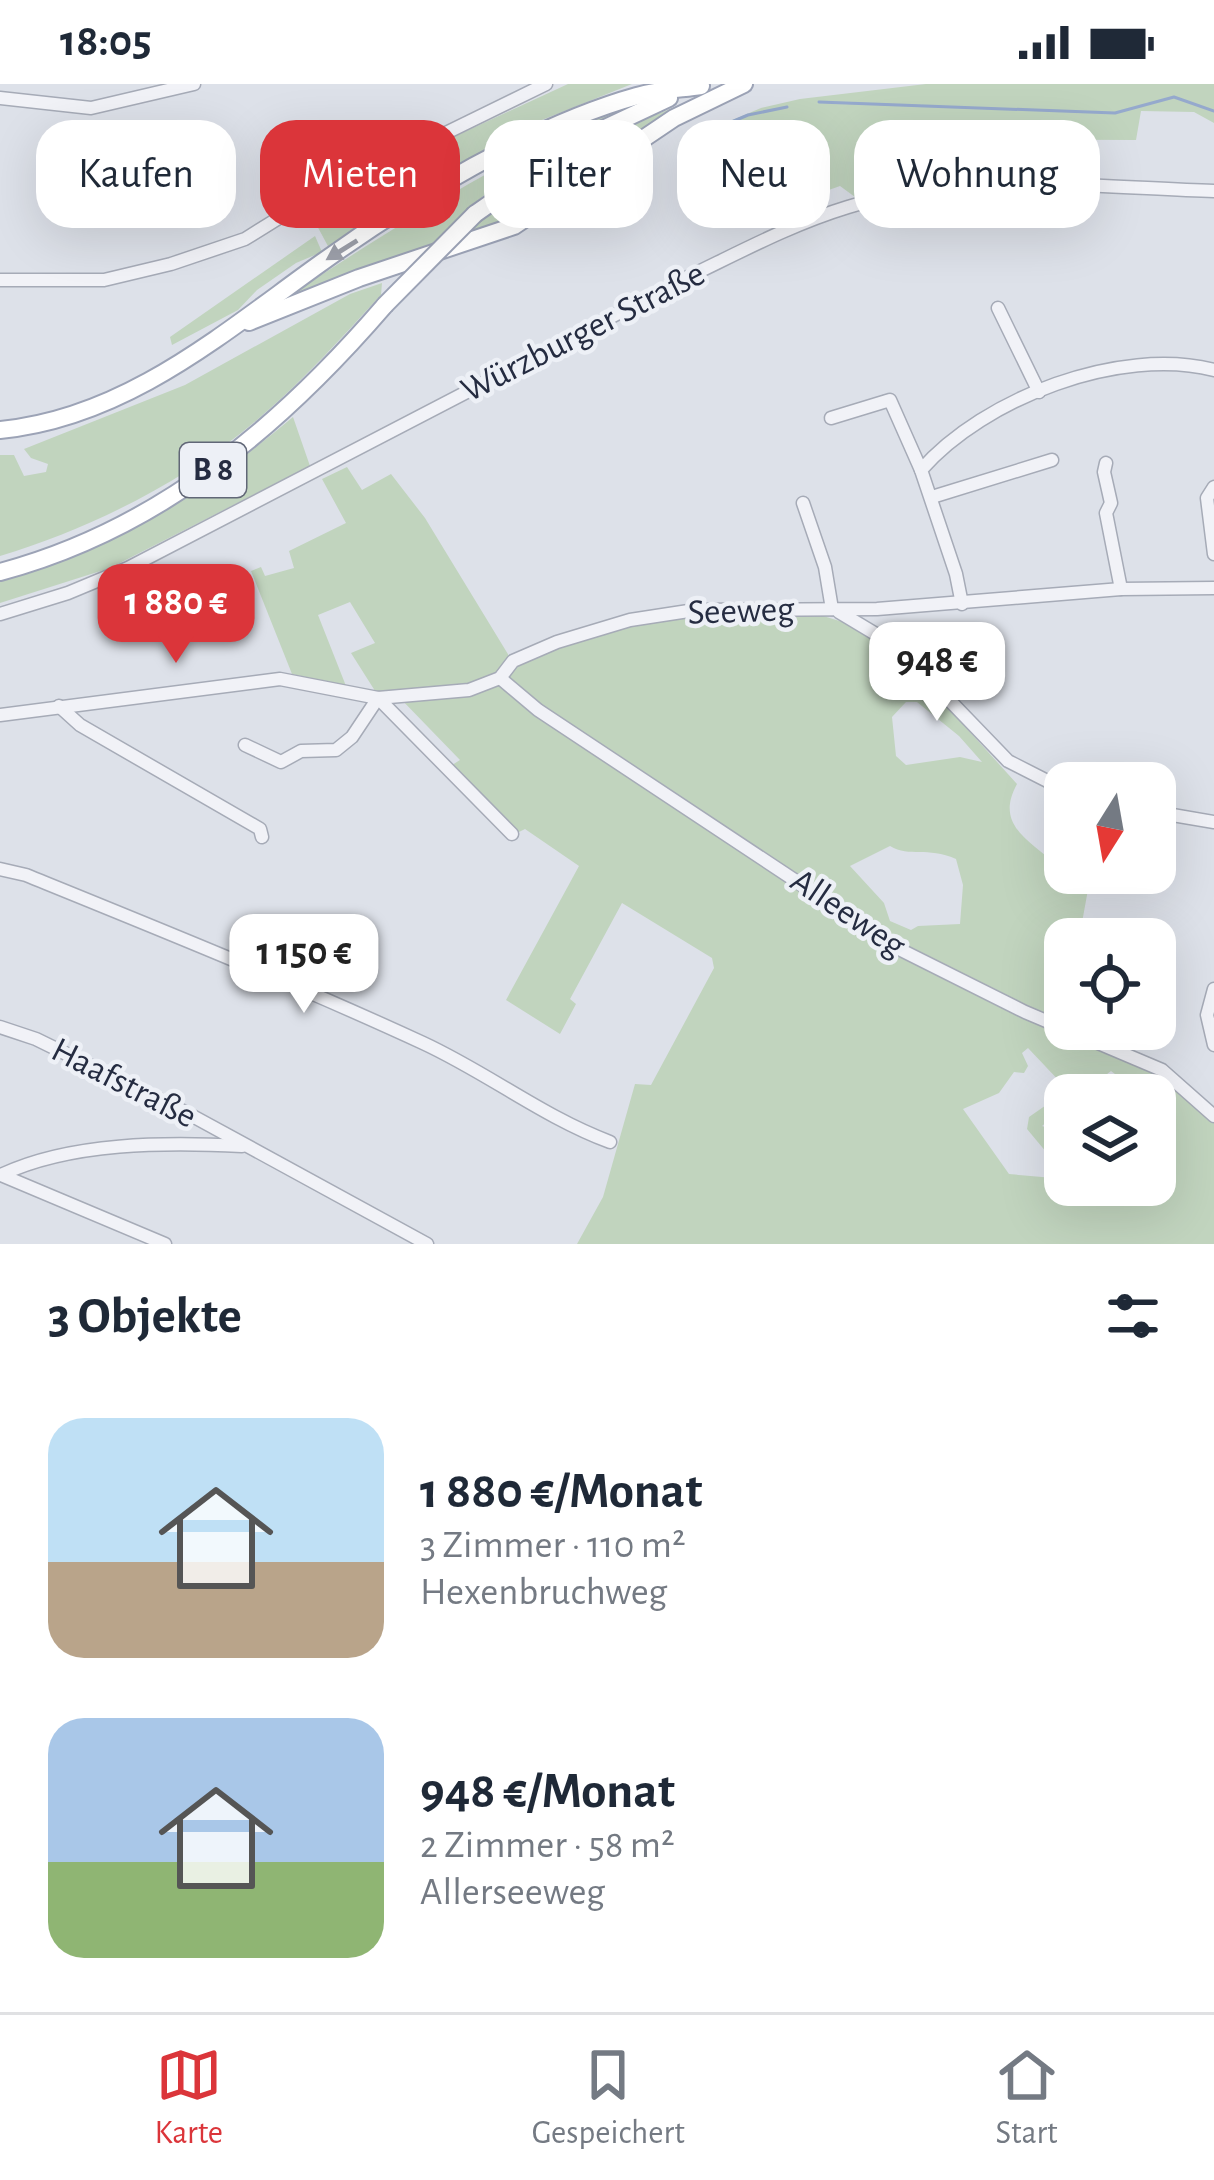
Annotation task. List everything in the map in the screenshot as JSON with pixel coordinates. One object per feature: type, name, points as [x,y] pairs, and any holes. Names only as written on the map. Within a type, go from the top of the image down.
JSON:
[{"type":"main road","points":[[242,324],[359,278],[514,226],[653,130],[744,84]]},
{"type":"main road","points":[[0,430],[33,427],[96,406],[174,368],[242,324],[328,258],[542,132],[643,94],[705,85]]},
{"type":"main road","name":"B 8","points":[[0,572],[120,528],[181,493],[276,420],[476,214],[584,138],[705,85]]},
{"type":"street","points":[[0,98],[91,108],[194,84]]},
{"type":"street","points":[[0,280],[104,280],[245,239],[303,203],[546,84]]},
{"type":"street","name":"Würzburger Straße","points":[[0,614],[128,568],[688,278],[850,206],[992,185],[1214,191]]},
{"type":"street","points":[[998,308],[1039,392]]},
{"type":"street","points":[[921,470],[944,443],[971,425],[1039,392],[1131,365],[1175,364],[1214,370]]},
{"type":"street","points":[[831,418],[890,400],[932,497],[962,604]]},
{"type":"street","points":[[932,497],[1052,460]]},
{"type":"street","points":[[1106,463],[1111,502],[1106,513],[1121,589]]},
{"type":"street","points":[[1214,488],[1207,498],[1214,554]]},
{"type":"street","points":[[803,503],[825,567],[832,609],[899,647],[1022,777],[1044,784]]},
{"type":"street","name":"Seeweg","points":[[500,678],[513,661],[588,631],[666,613],[962,604],[1121,589],[1214,588]]},
{"type":"street","points":[[0,715],[280,679],[378,698],[469,690],[500,678]]},
{"type":"street","name":"Alleeweg","points":[[500,678],[538,710],[897,949],[1024,1012],[1162,1070],[1214,1116]]},
{"type":"street","points":[[244,745],[280,762],[301,751],[335,750],[352,737],[378,698]]},
{"type":"street","points":[[378,698],[512,835]]},
{"type":"street","points":[[59,706],[80,725],[260,829],[262,837]]},
{"type":"street","points":[[1176,816],[1214,822]]},
{"type":"street","points":[[0,869],[26,875],[288,982],[424,1043],[536,1109],[610,1142]]},
{"type":"street","points":[[1214,989],[1207,1015],[1214,1045]]},
{"type":"street","name":"Haafstraße","points":[[0,1027],[78,1058],[427,1244]]},
{"type":"street","points":[[1,1175],[61,1157],[147,1145],[244,1146]]},
{"type":"street","points":[[1,1175],[166,1244]]},
{"type":"green space","points":[[568,84],[632,84],[542,120],[490,120]]},
{"type":"green space","points":[[926,84],[1214,84],[1214,123],[1194,112],[1141,111],[1136,140],[1100,140],[1100,120],[854,120],[854,196],[840,186],[830,190],[830,120],[733,120],[800,99]]},
{"type":"green space","points":[[719,89],[653,122],[643,120]]},
{"type":"green space","points":[[650,98],[605,120],[596,120],[598,119]]},
{"type":"green space","points":[[484,123],[484,151],[460,166],[460,134]]},
{"type":"green space","points":[[484,176],[484,195],[470,206],[484,218],[484,228],[490,228],[354,271],[262,313],[397,228],[460,228],[460,189]]},
{"type":"green space","points":[[318,228],[361,228],[329,248]]},
{"type":"green space","points":[[315,236],[322,252],[296,263],[238,310],[172,345],[170,337]]},
{"type":"green space","points":[[382,283],[381,295],[321,359],[229,442],[136,501],[69,532],[0,556],[0,455],[14,455],[24,476],[46,472],[48,464],[31,458],[24,449],[185,385],[350,294]]},
{"type":"green space","points":[[293,417],[310,466],[110,568],[0,603],[0,580],[81,552],[156,515]]},
{"type":"green space","points":[[347,467],[362,490],[391,474],[425,518],[514,664],[608,627],[659,616],[705,617],[707,625],[727,624],[738,617],[820,615],[859,627],[894,648],[1017,784],[1010,811],[1018,831],[1044,854],[1044,894],[1087,894],[1083,918],[1044,918],[1044,1050],[1125,1050],[1155,1074],[1053,1074],[1028,1048],[1022,1053],[1028,1066],[1024,1073],[1014,1072],[999,1093],[963,1109],[1009,1174],[1044,1177],[1044,1206],[1176,1206],[1176,1087],[1214,1112],[1214,1244],[577,1244],[603,1197],[635,1084],[651,1085],[714,968],[712,958],[622,903],[570,999],[576,1004],[560,1034],[506,1000],[579,866],[525,829],[515,834],[449,767],[460,760],[397,695],[377,694],[351,653],[375,643],[350,602],[318,615],[346,686],[292,674],[251,571],[261,567],[265,576],[294,568],[289,551],[346,523],[322,479]],"holes":[[[906,702],[917,702],[959,736],[982,762],[960,757],[906,765],[896,756],[892,717]],[[890,846],[956,859],[963,885],[960,924],[911,930],[890,921],[884,903],[850,866]]]},
{"type":"green space","points":[[1044,1107],[1044,1149],[1027,1129],[1029,1117]]},
{"type":"waterway","points":[[819,102],[1115,113],[1174,97],[1214,111]]},
{"type":"waterway","points":[[736,120],[787,107]]}]
